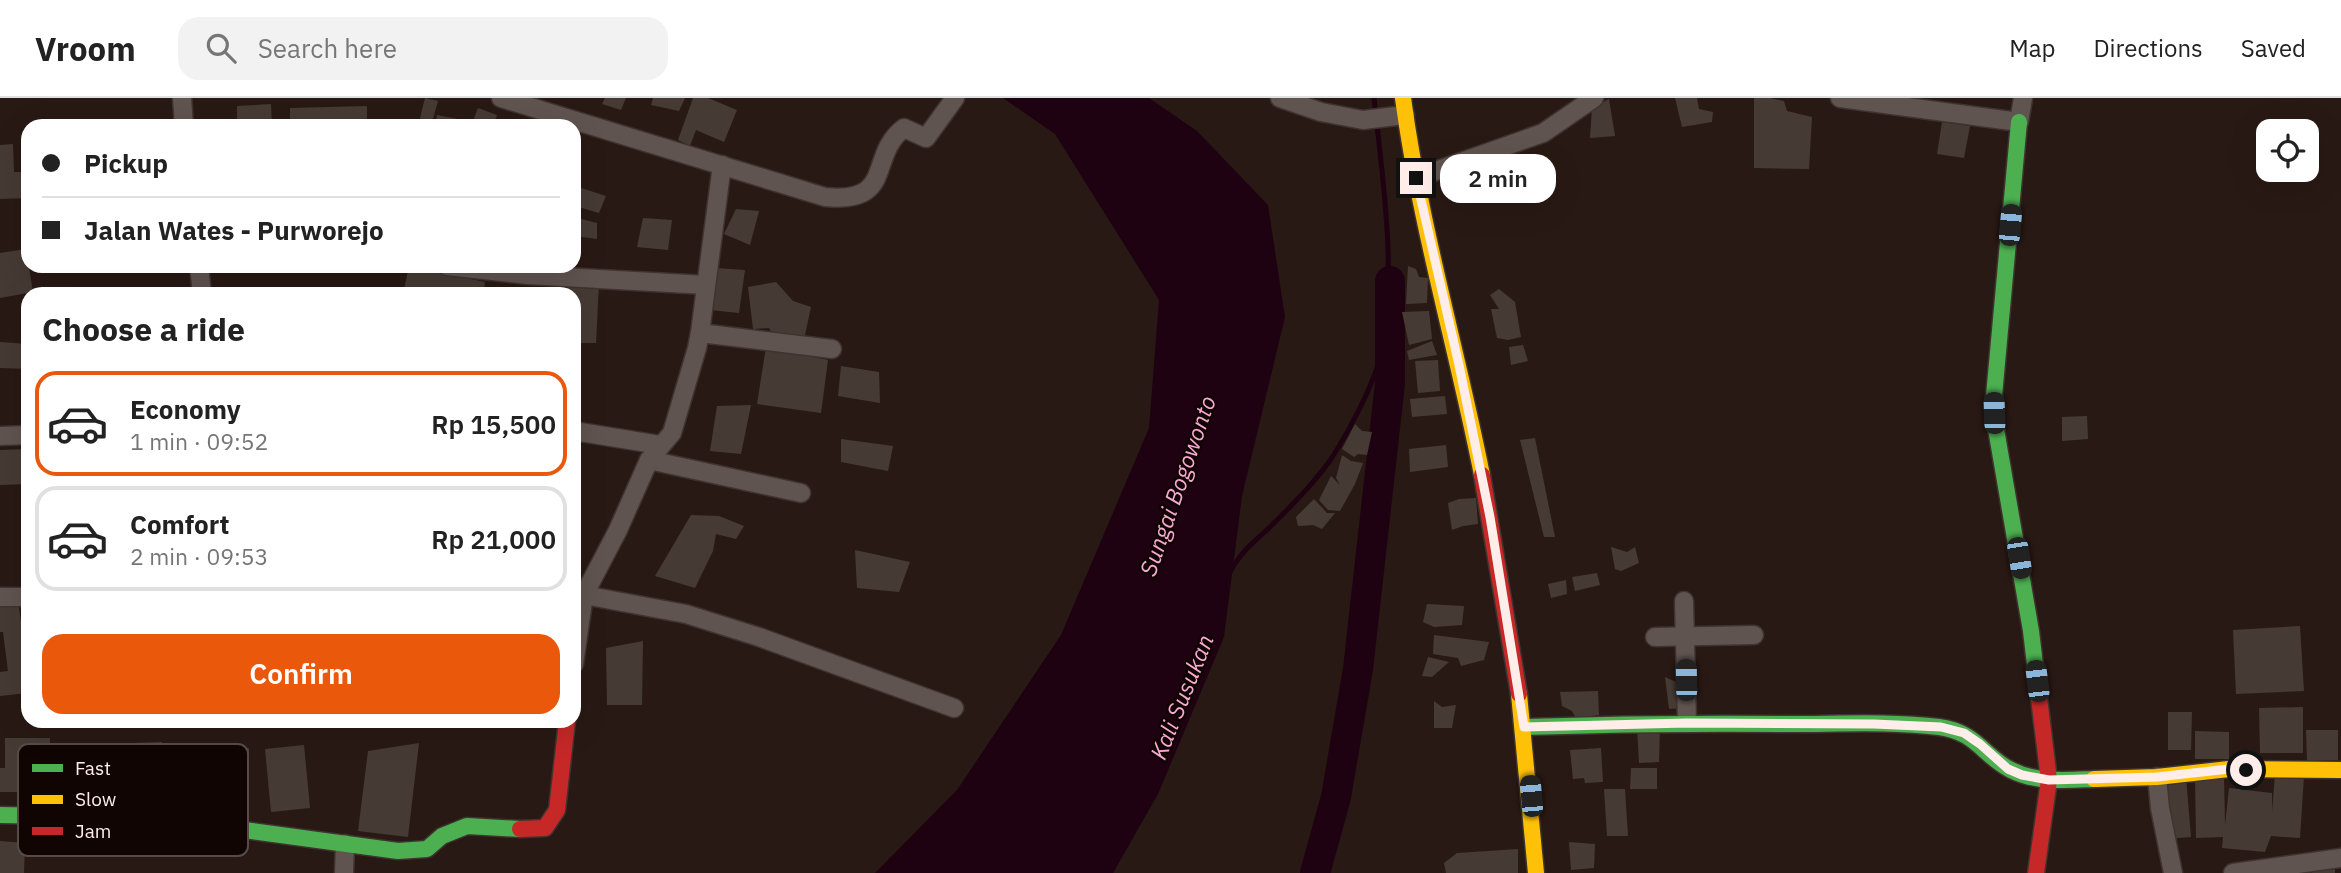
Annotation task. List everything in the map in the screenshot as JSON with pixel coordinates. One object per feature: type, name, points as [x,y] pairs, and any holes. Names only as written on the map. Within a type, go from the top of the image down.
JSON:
[{"type":"main road","points":[[1399,110],[1459,365],[1490,517],[1524,727],[1536,873]]},
{"type":"main road","points":[[2019,122],[1994,413],[2031,631],[2049,780],[2036,873]]},
{"type":"main road","points":[[1524,727],[1687,723],[1941,727],[1964,733],[2008,769],[2022,775],[2049,780],[2157,777],[2229,769],[2341,770]]},
{"type":"main road","points":[[248,831],[408,851],[427,849],[442,836],[467,825],[530,830],[545,828],[557,810],[565,728]]},
{"type":"main road","points":[[0,815],[18,815]]},
{"type":"street","points":[[182,98],[184,119]]},
{"type":"street","points":[[501,98],[571,119]]},
{"type":"street","points":[[581,122],[825,197],[845,199],[859,196],[873,187],[894,136],[904,128],[926,138],[956,98]]},
{"type":"street","points":[[1280,98],[1321,112],[1363,120],[1399,110]]},
{"type":"street","points":[[1416,178],[1544,133],[1594,98]]},
{"type":"street","points":[[1840,98],[2019,122],[2023,98]]},
{"type":"street","points":[[581,592],[618,530],[649,460],[672,433],[700,333],[723,165]]},
{"type":"street","points":[[510,273],[706,285]]},
{"type":"street","points":[[700,333],[832,349]]},
{"type":"street","points":[[581,432],[660,445]]},
{"type":"street","points":[[0,436],[21,435]]},
{"type":"street","points":[[649,460],[801,493]]},
{"type":"street","points":[[581,595],[686,614],[759,637],[954,708]]},
{"type":"street","points":[[0,597],[21,597]]},
{"type":"street","points":[[1684,601],[1687,723]]},
{"type":"street","points":[[1655,637],[1754,635]]},
{"type":"street","points":[[2157,777],[2160,808],[2173,873]]},
{"type":"street","points":[[344,873],[345,844]]},
{"type":"street","points":[[2233,873],[2341,858]]},
{"type":"water","name":"Sungai Bogowonto","points":[[1003,98],[1149,98],[1197,131],[1268,205],[1285,317],[1242,496],[1224,637],[1158,794],[1113,873],[875,873],[957,790],[1061,635],[1149,428],[1159,300],[1055,134]]},
{"type":"building","points":[[425,98],[438,101],[433,119],[420,119]]},
{"type":"building","points":[[605,98],[626,98],[621,110],[602,104]]},
{"type":"building","points":[[653,98],[685,98],[679,111],[651,105]]},
{"type":"building","points":[[693,98],[708,98],[737,110],[724,142],[696,130],[690,146],[678,140]]},
{"type":"building","points":[[1675,98],[1697,98],[1699,109],[1713,112],[1712,122],[1682,127]]},
{"type":"building","points":[[1754,98],[1784,101],[1787,111],[1812,117],[1809,169],[1754,168]]},
{"type":"building","points":[[1609,99],[1615,136],[1590,138],[1592,108]]},
{"type":"building","points":[[271,104],[272,119],[237,119],[237,106]]},
{"type":"building","points":[[367,106],[367,119],[290,119],[290,108]]},
{"type":"building","points":[[478,108],[497,115],[496,119],[474,119]]},
{"type":"building","points":[[437,115],[458,119],[436,119]]},
{"type":"building","points":[[1942,122],[1970,126],[1964,158],[1937,154]]},
{"type":"building","points":[[13,144],[14,172],[21,172],[21,198],[0,199],[0,145]]},
{"type":"building","points":[[581,188],[606,196],[599,213],[581,208]]},
{"type":"building","points":[[736,209],[759,211],[750,245],[724,234]]},
{"type":"building","points":[[643,218],[672,220],[668,250],[637,247]]},
{"type":"building","points":[[581,219],[597,223],[597,239],[581,237]]},
{"type":"building","points":[[21,250],[21,273],[30,273],[32,287],[21,287],[21,294],[0,298],[0,253]]},
{"type":"building","points":[[1408,266],[1416,269],[1419,277],[1428,278],[1427,303],[1406,304]]},
{"type":"building","points":[[715,268],[745,270],[739,313],[710,310]]},
{"type":"building","points":[[408,273],[442,273],[485,282],[484,287],[404,287]]},
{"type":"building","points":[[776,282],[793,301],[811,307],[805,335],[773,335],[769,328],[753,329],[748,287]]},
{"type":"building","points":[[599,283],[596,343],[581,343],[581,287],[567,287],[567,284]]},
{"type":"building","points":[[1499,289],[1515,302],[1521,337],[1508,340],[1497,338],[1491,309],[1499,309],[1490,295]]},
{"type":"building","points":[[1429,311],[1432,339],[1409,345],[1402,312]]},
{"type":"building","points":[[1432,341],[1437,355],[1409,360],[1407,351]]},
{"type":"building","points":[[0,342],[21,344],[21,369],[0,368]]},
{"type":"building","points":[[1523,345],[1528,361],[1511,365],[1509,347]]},
{"type":"building","points":[[766,347],[828,360],[821,413],[757,404]]},
{"type":"building","points":[[1438,360],[1440,391],[1418,393],[1415,361]]},
{"type":"building","points":[[841,366],[879,372],[880,403],[838,396]]},
{"type":"building","points":[[1445,396],[1447,414],[1412,417],[1410,399]]},
{"type":"building","points":[[751,405],[741,454],[710,451],[717,406]]},
{"type":"building","points":[[2087,416],[2088,439],[2062,441],[2062,417]]},
{"type":"building","points":[[1355,424],[1362,431],[1372,432],[1367,455],[1358,454],[1354,457],[1342,449]]},
{"type":"building","points":[[1535,438],[1555,537],[1544,537],[1520,440]]},
{"type":"building","points":[[841,439],[893,446],[888,471],[841,462]]},
{"type":"building","points":[[1446,445],[1448,467],[1410,472],[1409,449]]},
{"type":"building","points":[[21,449],[21,484],[0,485],[0,450]]},
{"type":"building","points":[[1342,455],[1351,461],[1363,463],[1340,511],[1328,510],[1319,500],[1331,476],[1340,485],[1336,478]]},
{"type":"building","points":[[1476,498],[1478,524],[1452,530],[1448,503]]},
{"type":"building","points":[[1314,499],[1327,513],[1335,513],[1322,529],[1313,525],[1298,526],[1296,517]]},
{"type":"building","points":[[691,515],[719,516],[744,526],[736,539],[716,534],[713,551],[695,588],[655,576]]},
{"type":"building","points":[[1611,547],[1627,552],[1635,547],[1639,563],[1621,571],[1615,569]]},
{"type":"building","points":[[855,550],[910,562],[899,592],[857,588]]},
{"type":"building","points":[[1597,573],[1600,585],[1575,591],[1572,577]]},
{"type":"building","points":[[1566,580],[1567,594],[1551,598],[1548,584]]},
{"type":"building","points":[[18,601],[21,622],[21,694],[0,696],[0,672],[8,671],[3,632],[0,632],[0,603]]},
{"type":"building","points":[[1427,604],[1464,606],[1462,625],[1434,627],[1423,622]]},
{"type":"building","points":[[2300,626],[2304,691],[2236,694],[2233,630]]},
{"type":"building","points":[[1434,635],[1489,642],[1484,660],[1461,666],[1458,658],[1433,654]]},
{"type":"building","points":[[643,641],[642,705],[607,705],[606,648]]},
{"type":"building","points":[[1428,657],[1449,662],[1432,677],[1422,676]]},
{"type":"building","points":[[1665,677],[1685,686],[1687,708],[1669,709]]},
{"type":"building","points":[[1598,691],[1599,715],[1576,718],[1572,711],[1562,706],[1560,692]]},
{"type":"building","points":[[1434,701],[1442,707],[1456,705],[1452,728],[1434,728]]},
{"type":"building","points":[[2303,707],[2303,753],[2260,753],[2259,708]]},
{"type":"building","points":[[2168,712],[2192,712],[2191,750],[2168,750]]},
{"type":"building","points":[[1637,726],[1660,728],[1659,762],[1639,763]]},
{"type":"building","points":[[2306,730],[2338,730],[2338,760],[2307,761]]},
{"type":"building","points":[[2195,731],[2229,732],[2229,759],[2195,759]]},
{"type":"building","points":[[5,738],[50,738],[50,744],[18,744],[18,792],[0,792],[0,768],[5,768]]},
{"type":"building","points":[[162,742],[162,744],[132,744]]},
{"type":"building","points":[[419,743],[408,837],[358,831],[368,751]]},
{"type":"building","points":[[304,745],[310,808],[271,812],[265,749]]},
{"type":"building","points":[[1601,748],[1603,782],[1585,783],[1584,778],[1573,779],[1570,750]]},
{"type":"building","points":[[1631,768],[1657,768],[1657,789],[1630,789]]},
{"type":"building","points":[[2275,774],[2304,776],[2300,838],[2271,836],[2265,852],[2222,848],[2223,837],[2196,838],[2195,778],[2224,777],[2225,825],[2229,788],[2272,793],[2272,812]]},
{"type":"building","points":[[2186,777],[2191,837],[2166,839],[2161,779]]},
{"type":"building","points":[[1604,789],[1625,789],[1628,836],[1607,836]]},
{"type":"building","points":[[0,841],[18,842],[18,856],[25,856],[24,873],[0,873]]},
{"type":"building","points":[[1569,842],[1595,844],[1594,868],[1571,870]]},
{"type":"building","points":[[1518,849],[1518,873],[1446,873],[1444,863],[1457,853]]},
{"type":"building","points":[[2312,865],[2335,865],[2335,873],[2312,873]]},
{"type":"waterway","name":"Kali Susukan","points":[[1229,574],[1244,552],[1297,500],[1331,459],[1360,407],[1378,365],[1386,321],[1388,257],[1374,98]]},
{"type":"waterway","points":[[1315,873],[1336,797],[1358,669],[1390,383],[1390,281]]},
{"type":"traffic: fast","points":[[2019,122],[1994,396],[1996,429],[2031,631],[2039,698]]},
{"type":"traffic: fast","points":[[1524,727],[1624,724],[1921,725],[1962,734],[2001,764],[2021,774],[2052,780],[2094,779]]},
{"type":"traffic: fast","points":[[0,815],[18,815]]},
{"type":"traffic: fast","points":[[248,831],[398,851],[427,849],[442,836],[467,826],[520,829]]},
{"type":"traffic: slow","points":[[1403,98],[1419,193],[1482,475]]},
{"type":"traffic: slow","points":[[1519,694],[1536,873]]},
{"type":"traffic: slow","points":[[2094,779],[2157,777],[2229,769],[2341,770]]},
{"type":"traffic: jam","points":[[1482,475],[1519,694]]},
{"type":"traffic: jam","points":[[2036,873],[2049,780],[2039,698]]},
{"type":"traffic: jam","points":[[520,829],[545,828],[557,810],[566,728]]},
{"type":"route","points":[[1416,178],[1459,365],[1490,517],[1524,727],[1687,723],[1941,727],[1964,733],[2008,769],[2022,775],[2049,780],[2157,777],[2229,769],[2246,770]]}]
